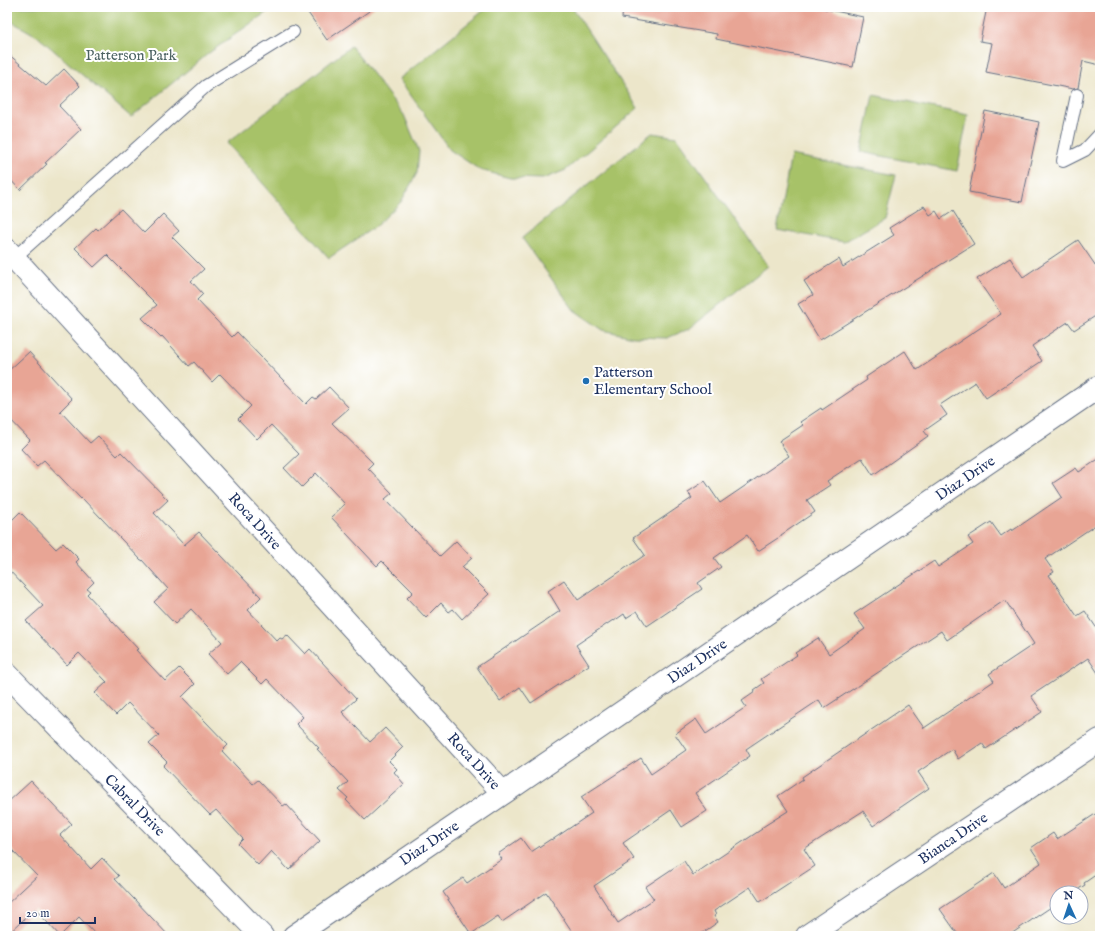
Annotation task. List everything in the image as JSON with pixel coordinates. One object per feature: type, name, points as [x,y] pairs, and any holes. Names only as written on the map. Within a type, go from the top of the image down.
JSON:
[{"type":"street","name":"Roca Drive","points":[[10,254],[503,793]]},
{"type":"street","name":"Diaz Drive","points":[[294,936],[1100,386]]},
{"type":"street","name":"Cabral Drive","points":[[7,674],[262,936]]},
{"type":"street","name":"Bianca Drive","points":[[807,936],[1100,740]]},
{"type":"lane","points":[[10,254],[206,86],[293,32]]},
{"type":"lane","points":[[1077,94],[1063,161],[1085,150],[1100,134]]},
{"type":"green space","name":"Patterson Park","points":[[7,7],[274,7],[209,53],[131,117],[37,36],[7,19]]},
{"type":"green space","points":[[488,7],[572,7],[638,108],[566,170],[543,179],[510,178],[480,170],[450,150],[399,79]]},
{"type":"green space","points":[[351,46],[404,115],[419,151],[417,173],[401,202],[376,226],[329,258],[227,143]]},
{"type":"green space","points":[[873,95],[968,115],[957,171],[861,152]]},
{"type":"green space","points":[[652,133],[677,137],[768,266],[689,329],[667,338],[633,337],[603,330],[574,310],[522,238]]},
{"type":"green space","points":[[791,155],[896,175],[885,218],[844,242],[777,230]]},
{"type":"building","points":[[304,7],[375,7],[327,40]]},
{"type":"building","points":[[623,7],[816,7],[863,17],[853,67],[716,39],[717,34],[622,18]]},
{"type":"building","points":[[987,7],[1100,7],[1100,65],[1083,61],[1078,88],[1073,89],[986,72],[992,43],[980,41]]},
{"type":"building","points":[[7,53],[46,86],[64,69],[80,86],[59,106],[81,129],[45,163],[47,164],[20,190],[7,176]]},
{"type":"building","points":[[985,111],[1039,122],[1022,202],[969,192]]},
{"type":"building","points":[[924,206],[930,215],[936,211],[941,219],[953,211],[974,244],[820,340],[798,304],[813,295],[804,281],[839,259],[843,267],[894,235],[889,228]]},
{"type":"building","points":[[121,209],[144,233],[163,214],[179,231],[172,237],[204,269],[191,281],[203,294],[197,300],[232,337],[237,332],[306,404],[313,397],[316,399],[329,387],[349,408],[332,423],[373,463],[368,468],[392,493],[385,499],[440,556],[456,541],[472,558],[462,567],[489,594],[462,619],[453,609],[449,612],[441,603],[426,618],[407,598],[413,592],[382,561],[377,566],[331,517],[345,504],[316,473],[302,487],[284,468],[299,454],[271,425],[257,439],[238,419],[251,406],[220,374],[212,382],[194,362],[189,366],[162,336],[161,337],[142,318],[157,305],[107,255],[94,267],[75,248],[96,228],[98,230]]},
{"type":"building","points":[[1078,240],[1100,272],[1100,313],[1074,330],[1068,322],[1032,346],[1042,361],[986,398],[975,382],[940,405],[947,415],[924,431],[928,436],[873,475],[862,458],[827,481],[830,485],[807,500],[815,512],[758,551],[747,535],[714,558],[721,567],[698,583],[702,589],[647,626],[637,611],[626,618],[624,614],[614,621],[613,620],[576,645],[589,665],[531,703],[520,687],[500,701],[477,667],[560,611],[548,591],[564,580],[578,600],[645,555],[633,538],[692,498],[688,492],[705,481],[720,503],[789,456],[779,441],[803,425],[800,422],[821,408],[822,410],[867,380],[866,377],[905,351],[917,370],[1001,314],[977,279],[1010,258],[1023,277]]},
{"type":"building","points":[[29,352],[72,399],[60,411],[90,443],[98,436],[117,456],[121,452],[168,500],[154,513],[184,545],[199,532],[261,597],[248,610],[277,641],[287,635],[305,654],[310,649],[356,699],[342,712],[370,742],[385,728],[403,747],[389,761],[397,769],[394,772],[404,784],[365,820],[346,800],[348,798],[339,790],[348,782],[296,724],[303,717],[267,679],[262,684],[240,662],[227,674],[208,654],[222,642],[191,609],[175,624],[154,602],[168,589],[142,560],[44,460],[37,466],[21,449],[30,440],[7,416],[7,372]]},
{"type":"building","points":[[1100,458],[1100,522],[1045,559],[1054,572],[1049,575],[1077,616],[1085,611],[1100,633],[1100,676],[1088,658],[1031,696],[1042,712],[986,749],[982,743],[958,759],[952,749],[918,772],[929,788],[873,826],[863,811],[804,849],[815,866],[760,902],[750,887],[714,911],[716,915],[714,916],[718,922],[698,936],[575,936],[546,892],[502,922],[498,916],[471,934],[443,892],[463,878],[467,883],[502,859],[498,854],[521,838],[531,852],[551,839],[552,840],[592,813],[581,797],[641,758],[651,774],[686,750],[675,734],[696,719],[706,734],[746,707],[742,701],[755,692],[754,690],[764,683],[761,679],[797,655],[795,653],[818,638],[829,654],[865,629],[854,614],[934,561],[938,567],[973,544],[968,537],[991,522],[1001,536],[1011,529],[1012,531],[1062,497],[1053,483],[1076,468],[1079,472]],"holes":[[[1005,600],[1034,644],[989,674],[994,681],[924,728],[908,705],[802,777],[803,779],[778,796],[788,811],[693,875],[684,861],[645,887],[654,899],[618,923],[594,886],[634,859],[623,843],[671,810],[682,827],[707,811],[695,793],[750,756],[746,749],[819,700],[824,708],[941,631],[947,640]]]},
{"type":"building","points":[[20,512],[56,549],[63,543],[79,559],[76,562],[94,582],[87,589],[90,591],[87,594],[138,649],[136,650],[165,681],[179,668],[195,684],[182,697],[228,745],[222,751],[253,784],[258,780],[283,806],[286,804],[320,841],[289,870],[271,851],[258,865],[238,844],[243,839],[216,810],[210,815],[163,766],[167,762],[149,744],[159,735],[128,703],[116,715],[95,693],[107,682],[79,653],[67,665],[26,621],[43,606],[7,568],[7,525]]},
{"type":"building","points":[[31,781],[72,824],[60,835],[91,869],[102,858],[119,876],[115,879],[169,936],[97,936],[79,917],[60,936],[35,909],[7,935],[7,904],[37,876],[12,850],[7,850],[7,803]]},
{"type":"building","points":[[1100,811],[1100,872],[1084,883],[1085,885],[1049,885],[1049,908],[1008,936],[959,936],[940,909],[994,873],[1004,888],[1041,863],[1031,848],[1053,833],[1057,839]]},
{"type":"place","name":"Patterson Elementary School","points":[[586,381]]}]
